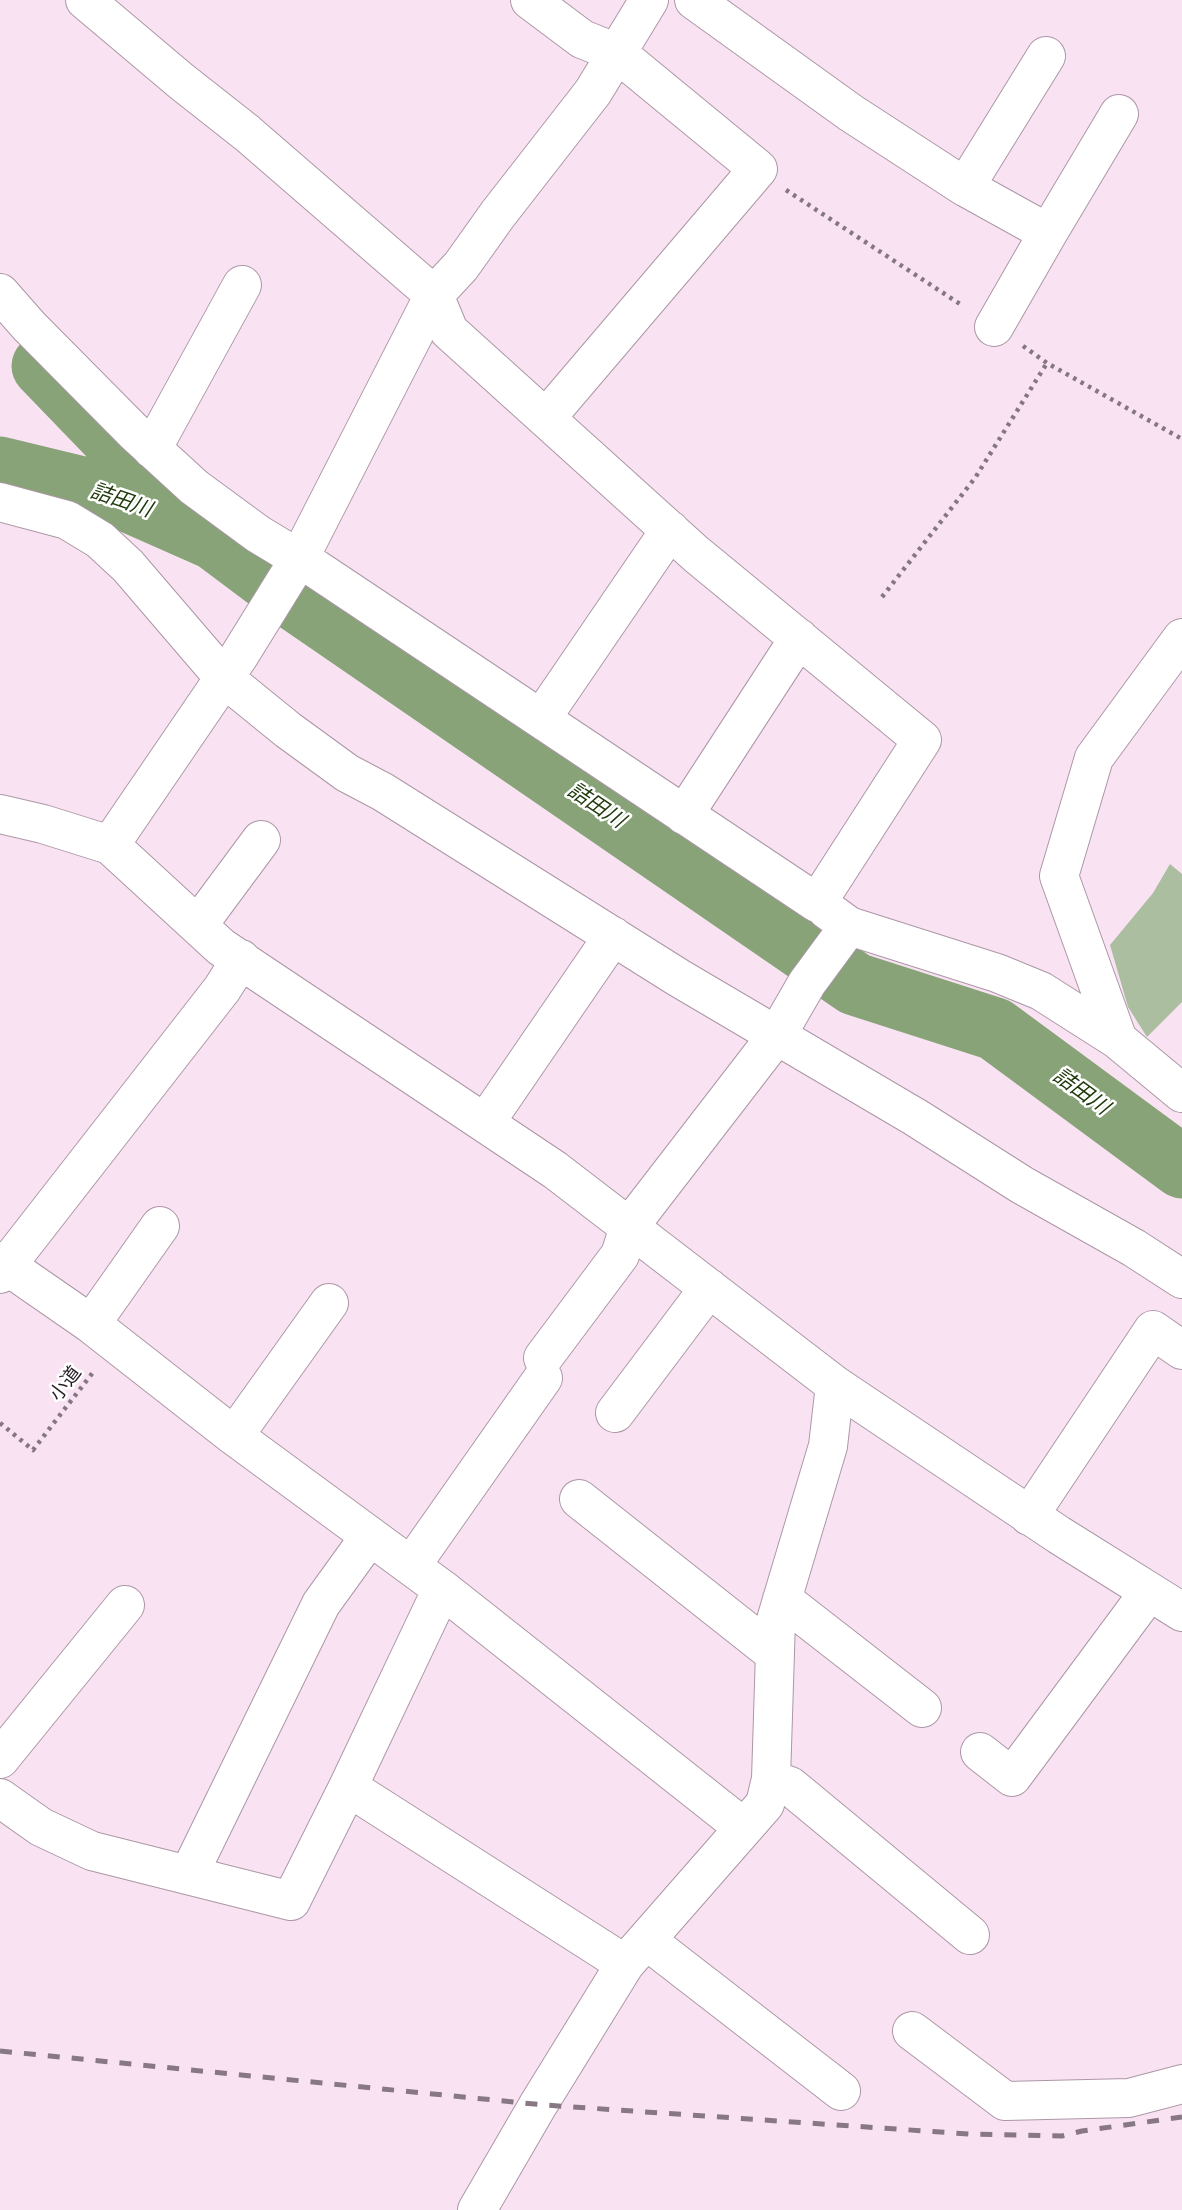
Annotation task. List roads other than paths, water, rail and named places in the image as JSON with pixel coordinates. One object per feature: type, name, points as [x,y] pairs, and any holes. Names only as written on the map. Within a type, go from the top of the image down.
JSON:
[{"type":"street","points":[[85,0],[247,133],[434,295],[449,331],[670,530],[922,740],[817,903]]},
{"type":"street","points":[[530,0],[582,39],[617,53],[758,169],[545,418]]},
{"type":"street","points":[[110,845],[224,678],[296,564],[434,295],[461,266],[593,92],[649,0]]},
{"type":"street","points":[[694,0],[851,113],[965,187],[1048,233]]},
{"type":"street","points":[[965,187],[1046,56]]},
{"type":"street","points":[[994,327],[1119,114]]},
{"type":"street","points":[[152,449],[242,285]]},
{"type":"street","points":[[0,293],[29,326],[152,449],[194,487],[296,564],[541,719],[849,926],[997,973],[1041,991],[1118,1040],[1182,1093]]},
{"type":"street","points":[[0,502],[66,520],[100,540],[128,566],[224,678],[346,773],[383,792],[613,936],[915,1117],[1021,1185],[1182,1279]]},
{"type":"street","points":[[541,719],[670,530]]},
{"type":"street","points":[[684,815],[799,638]]},
{"type":"street","points":[[1118,1040],[1059,876],[1094,758],[1182,638]]},
{"type":"street","points":[[0,814],[110,845],[221,947],[555,1170],[835,1385],[1029,1516],[1182,1612]]},
{"type":"street","points":[[198,925],[261,840]]},
{"type":"street","points":[[411,1566],[620,1255],[629,1227],[777,1035],[807,983],[849,926]]},
{"type":"street","points":[[485,1122],[613,936]]},
{"type":"street","points":[[241,959],[222,989],[2,1267],[91,1324],[234,1436],[442,1589],[744,1828]]},
{"type":"street","points":[[91,1324],[160,1226]]},
{"type":"street","points":[[615,1413],[709,1288]]},
{"type":"street","points":[[234,1436],[329,1303]]},
{"type":"street","points":[[1029,1516],[1153,1330],[1182,1350]]},
{"type":"street","points":[[477,2210],[538,2105],[635,1952],[765,1804],[771,1779],[776,1620],[828,1446],[835,1385]]},
{"type":"street","points":[[579,1499],[775,1654]]},
{"type":"street","points":[[189,1874],[321,1604],[370,1536]]},
{"type":"street","points":[[0,1798],[41,1827],[92,1851],[291,1901],[442,1589]]},
{"type":"street","points":[[980,1752],[1012,1777],[1150,1592]]},
{"type":"street","points":[[782,1599],[922,1708]]},
{"type":"street","points":[[0,1759],[125,1605]]},
{"type":"street","points":[[771,1779],[790,1786],[970,1935]]},
{"type":"street","points":[[348,1787],[635,1952],[841,2091]]},
{"type":"street","points":[[912,2031],[1005,2101],[1129,2098],[1182,2084]]},
{"type":"waterway","points":[[43,366],[189,514]]},
{"type":"waterway","name":"詰田川","points":[[0,468],[120,497],[215,539],[299,602],[855,984],[995,1029],[1182,1167]]},
{"type":"railway","points":[[0,2051],[544,2105],[969,2134],[1062,2136],[1182,2117]]}]
